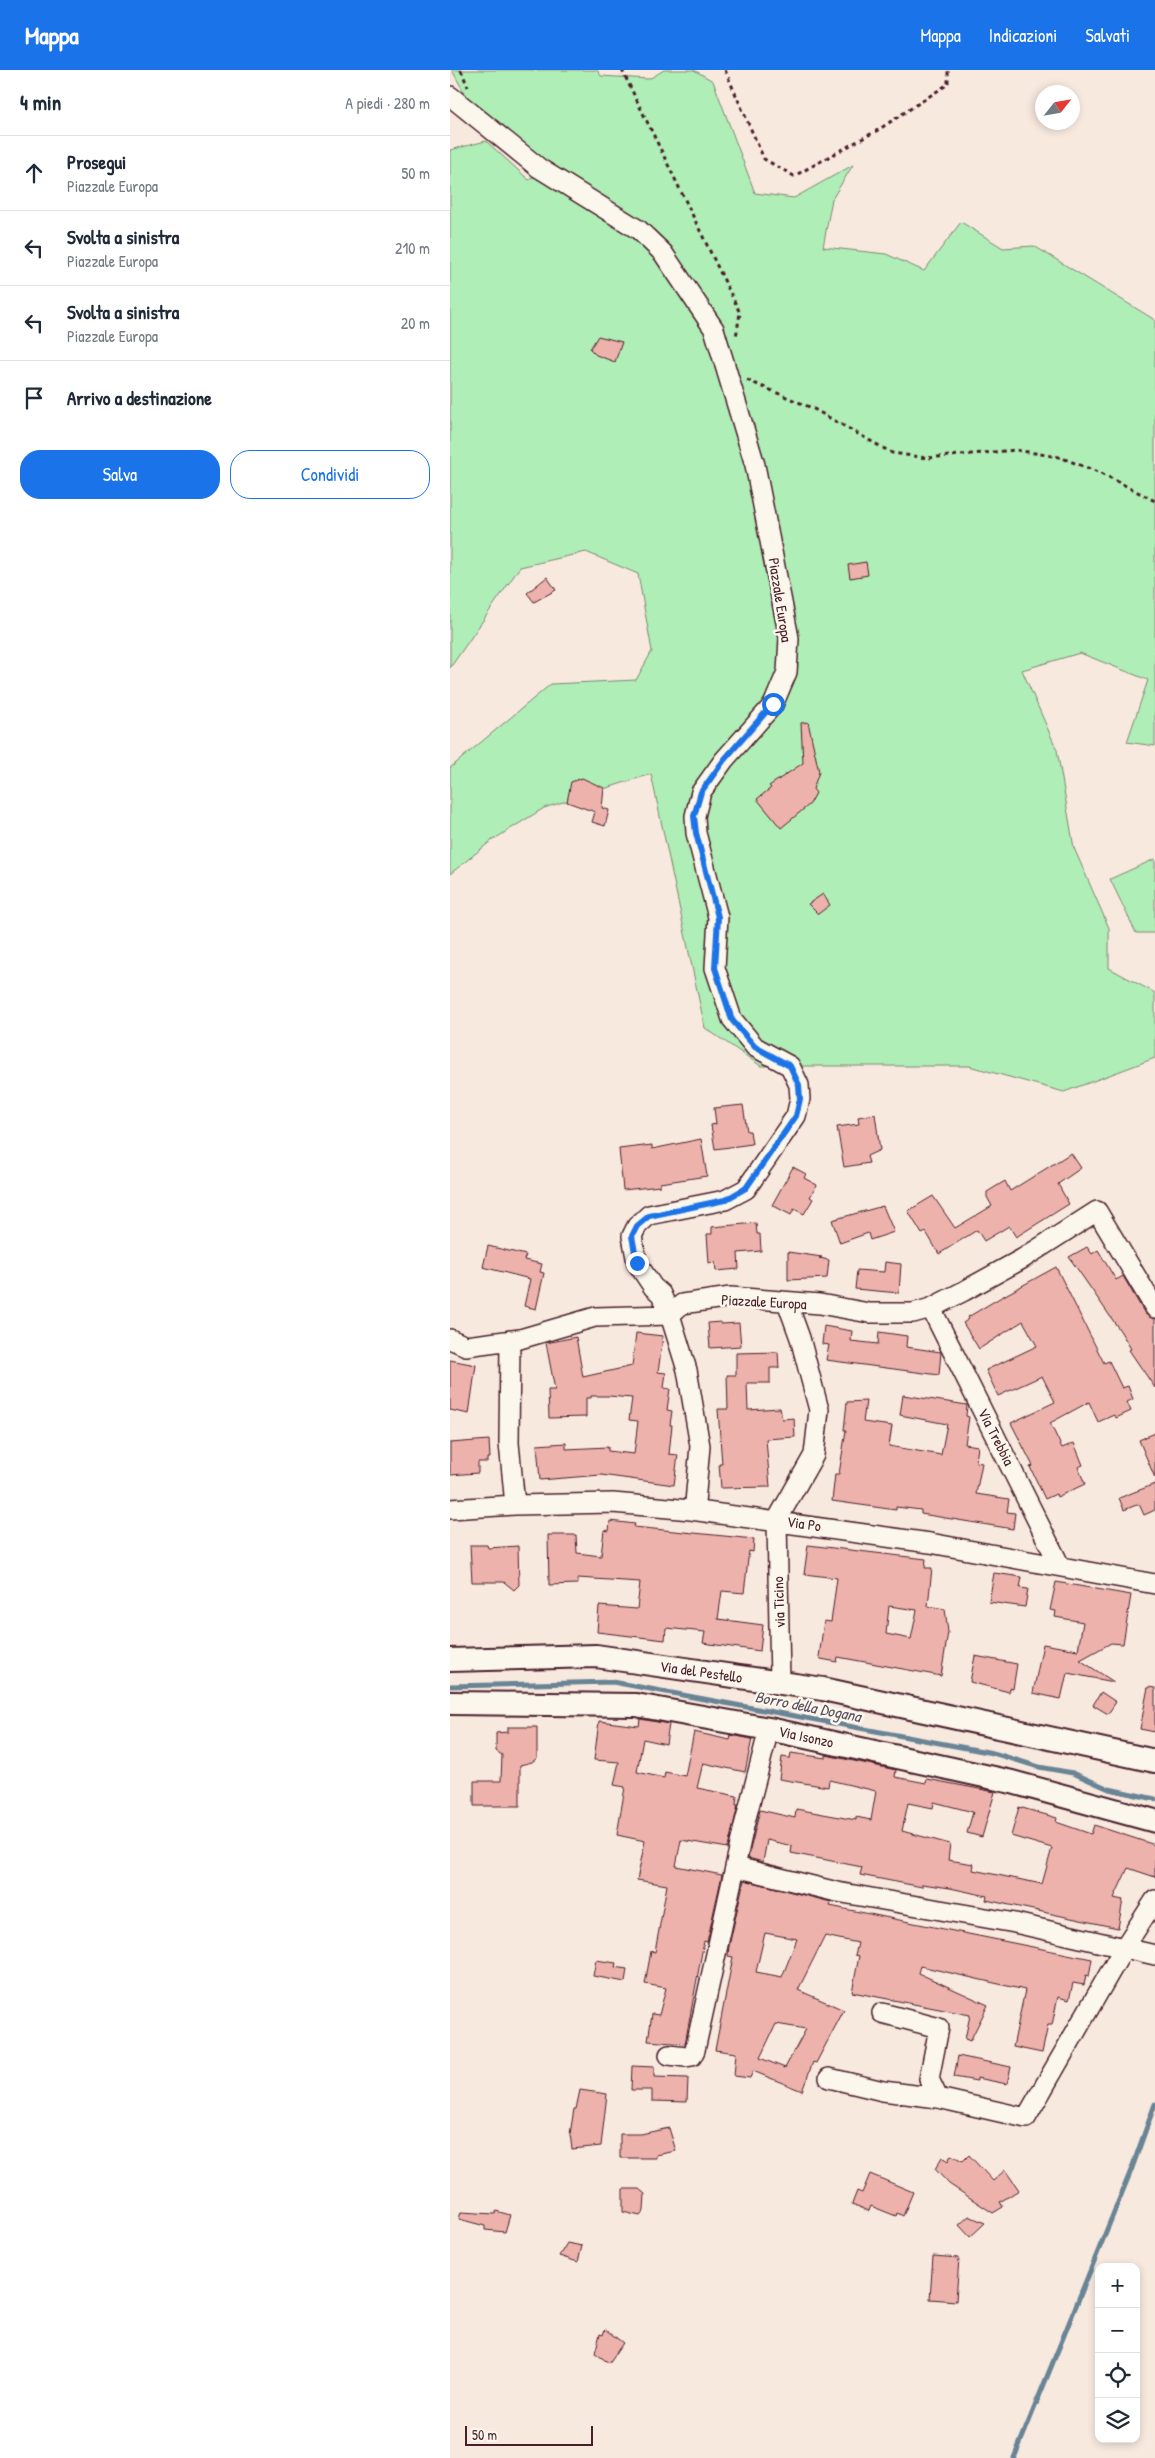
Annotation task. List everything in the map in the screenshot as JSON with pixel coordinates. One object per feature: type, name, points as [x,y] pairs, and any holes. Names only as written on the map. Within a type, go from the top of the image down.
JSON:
[{"type":"street","name":"Piazzale Europa","points":[[450,96],[539,168],[639,230],[663,253],[714,329],[729,373],[755,465],[788,638],[787,672],[773,704],[724,760],[701,792],[694,816],[696,833],[718,917],[715,968],[732,1020],[755,1047],[790,1066],[799,1085],[800,1099],[796,1116],[746,1188],[725,1200],[654,1214],[637,1226],[632,1236],[637,1263],[653,1287],[661,1294],[670,1315],[682,1304],[731,1297],[820,1304],[869,1313],[913,1313],[931,1308],[1022,1259],[1097,1212],[1155,1308]]},
{"type":"street","points":[[777,1520],[814,1455],[819,1410],[800,1338],[787,1302]]},
{"type":"street","name":"Via Trebbia","points":[[931,1308],[1060,1566]]},
{"type":"street","points":[[450,1339],[466,1346],[510,1340],[595,1317],[670,1315],[687,1370],[700,1446],[695,1503],[691,1510]]},
{"type":"street","points":[[510,1340],[509,1443],[515,1505]]},
{"type":"street","name":"Via Po","points":[[450,1510],[515,1505],[613,1503],[691,1510],[777,1520],[930,1542],[1155,1584]]},
{"type":"street","name":"via Ticino","points":[[777,1520],[780,1683]]},
{"type":"street","name":"Via del Pestello","points":[[450,1660],[596,1656],[823,1689],[1155,1761]]},
{"type":"street","name":"Via Isonzo","points":[[450,1703],[636,1705],[769,1729],[1012,1782],[1155,1821]]},
{"type":"street","points":[[669,2055],[692,2056],[695,2050],[769,1729]]},
{"type":"street","points":[[736,1867],[837,1892],[1015,1923],[1155,1955]]},
{"type":"street","points":[[829,2078],[883,2091],[938,2098],[1026,2118],[1124,1948],[1155,1900]]},
{"type":"street","points":[[882,2013],[939,2028],[929,2079],[938,2098]]},
{"type":"path","points":[[622,70],[740,313],[735,339]]},
{"type":"path","points":[[725,70],[764,159],[794,176],[878,130],[948,84],[948,70]]},
{"type":"path","points":[[729,373],[812,408],[892,453],[927,458],[1016,450],[1051,456],[1101,473],[1155,501]]},
{"type":"green space","points":[[452,70],[597,70],[601,76],[649,79],[664,70],[694,70],[713,81],[755,193],[794,198],[853,165],[832,199],[823,247],[886,254],[924,271],[961,222],[1003,248],[1034,246],[1155,320],[1155,746],[1127,742],[1148,680],[1080,653],[1022,670],[1057,750],[1074,848],[1109,928],[1109,968],[1155,993],[1155,1058],[1064,1092],[969,1066],[761,1066],[705,1028],[651,774],[544,808],[491,841],[450,874],[450,768],[551,684],[636,680],[652,651],[638,574],[586,552],[520,567],[450,668],[450,150],[486,141],[529,180],[549,166],[472,107]]},
{"type":"green space","points":[[1155,859],[1155,933],[1136,933],[1110,879]]},
{"type":"building","points":[[598,336],[622,342],[615,362],[596,355],[590,349]]},
{"type":"building","points":[[866,562],[868,575],[850,578],[848,565]]},
{"type":"building","points":[[547,577],[556,590],[534,602],[527,593]]},
{"type":"building","points":[[808,722],[819,772],[813,789],[816,793],[810,804],[781,828],[757,799],[771,788],[769,786],[803,763],[801,723]]},
{"type":"building","points":[[582,778],[604,788],[602,808],[609,810],[605,826],[592,822],[595,812],[567,802],[571,782]]},
{"type":"building","points":[[823,894],[830,905],[818,914],[808,904]]},
{"type":"building","points":[[743,1105],[747,1131],[750,1131],[752,1144],[715,1149],[711,1125],[716,1124],[714,1108]]},
{"type":"building","points":[[875,1114],[880,1150],[867,1156],[869,1163],[844,1167],[837,1127],[859,1124],[858,1117]]},
{"type":"building","points":[[701,1139],[707,1176],[660,1183],[660,1186],[623,1190],[619,1149],[652,1145],[652,1149]]},
{"type":"building","points":[[1071,1153],[1081,1168],[1058,1184],[1069,1204],[1016,1237],[1009,1226],[984,1241],[977,1230],[939,1254],[926,1232],[922,1234],[908,1211],[933,1196],[955,1228],[992,1206],[987,1197],[987,1192],[1005,1181],[1010,1191]]},
{"type":"building","points":[[793,1167],[806,1174],[804,1178],[817,1185],[810,1197],[813,1199],[804,1214],[794,1209],[791,1215],[772,1205]]},
{"type":"building","points":[[883,1206],[894,1232],[870,1240],[868,1233],[840,1243],[832,1220]]},
{"type":"building","points":[[756,1223],[757,1234],[760,1234],[761,1251],[738,1253],[739,1269],[716,1271],[715,1262],[709,1263],[707,1234],[712,1234],[712,1227]]},
{"type":"building","points":[[488,1246],[526,1255],[524,1260],[542,1264],[540,1272],[544,1273],[536,1309],[524,1306],[530,1279],[483,1267]]},
{"type":"building","points":[[1087,1247],[1092,1254],[1098,1250],[1116,1280],[1123,1276],[1145,1314],[1155,1319],[1155,1388],[1129,1350],[1131,1349],[1121,1332],[1069,1257]]},
{"type":"building","points":[[788,1252],[822,1257],[819,1258],[829,1260],[827,1278],[788,1280]]},
{"type":"building","points":[[885,1262],[901,1264],[899,1293],[855,1289],[857,1270],[884,1272]]},
{"type":"building","points":[[1056,1267],[1104,1363],[1109,1361],[1122,1388],[1128,1386],[1133,1399],[1127,1402],[1131,1411],[1116,1418],[1114,1415],[1098,1422],[1089,1402],[1050,1423],[1062,1448],[1074,1443],[1083,1465],[1078,1467],[1085,1484],[1057,1497],[1056,1494],[1045,1499],[1030,1467],[1033,1466],[1011,1423],[1055,1402],[1042,1376],[998,1396],[986,1370],[1037,1346],[1023,1321],[979,1349],[963,1323],[969,1319],[968,1317]]},
{"type":"building","points":[[721,1322],[721,1324],[739,1323],[741,1346],[710,1348],[708,1323]]},
{"type":"building","points":[[824,1326],[852,1331],[851,1341],[878,1344],[879,1332],[907,1336],[906,1347],[941,1352],[939,1375],[826,1360],[829,1345],[822,1344]]},
{"type":"building","points":[[636,1333],[663,1336],[658,1372],[666,1373],[664,1388],[670,1389],[667,1410],[672,1411],[669,1454],[678,1455],[674,1485],[601,1475],[540,1480],[537,1445],[566,1443],[566,1449],[608,1447],[608,1451],[634,1454],[638,1421],[629,1420],[632,1398],[609,1396],[591,1396],[591,1398],[586,1398],[586,1417],[549,1418],[548,1390],[555,1390],[546,1343],[576,1337],[583,1377],[632,1366]]},
{"type":"building","points":[[778,1352],[779,1368],[770,1368],[770,1383],[747,1383],[748,1410],[780,1408],[782,1419],[794,1418],[795,1437],[766,1439],[770,1487],[721,1488],[719,1464],[722,1464],[718,1409],[728,1409],[727,1375],[736,1375],[736,1353]]},
{"type":"building","points":[[450,1360],[476,1365],[469,1414],[450,1410]]},
{"type":"building","points":[[903,1395],[967,1405],[966,1416],[969,1417],[965,1444],[978,1446],[976,1462],[982,1463],[976,1494],[1009,1499],[1007,1512],[1015,1513],[1013,1529],[921,1514],[921,1510],[896,1507],[896,1510],[832,1501],[835,1474],[839,1474],[846,1430],[844,1430],[847,1402],[866,1401],[863,1422],[892,1426],[889,1446],[941,1455],[947,1424],[900,1415]]},
{"type":"building","points":[[1155,1433],[1155,1478],[1139,1440]]},
{"type":"building","points":[[489,1440],[490,1458],[487,1458],[487,1462],[478,1462],[478,1473],[450,1475],[450,1443]]},
{"type":"building","points":[[1155,1484],[1155,1510],[1144,1515],[1139,1504],[1124,1510],[1119,1498]]},
{"type":"building","points":[[610,1521],[635,1524],[634,1527],[754,1539],[753,1552],[749,1551],[744,1593],[722,1591],[718,1619],[763,1625],[760,1651],[703,1643],[705,1632],[666,1628],[665,1640],[597,1632],[599,1606],[637,1609],[640,1582],[578,1578],[578,1584],[549,1585],[548,1535],[576,1535],[577,1553],[601,1556],[604,1530],[609,1531]]},
{"type":"building","points":[[470,1545],[487,1545],[488,1548],[518,1546],[519,1585],[514,1590],[504,1582],[472,1582]]},
{"type":"building","points":[[808,1545],[926,1559],[925,1568],[932,1568],[928,1606],[945,1609],[948,1632],[941,1676],[838,1657],[837,1662],[821,1659],[819,1657],[824,1621],[831,1622],[837,1578],[804,1574]],"holes":[[[889,1606],[917,1610],[911,1639],[886,1634]]]},
{"type":"building","points":[[994,1573],[1022,1577],[1020,1588],[1028,1589],[1025,1607],[989,1602]]},
{"type":"building","points":[[1056,1582],[1131,1595],[1123,1644],[1111,1643],[1080,1660],[1114,1682],[1067,1673],[1061,1699],[1033,1693],[1043,1644],[1078,1650],[1083,1622],[1055,1617],[1056,1611],[1050,1610]]},
{"type":"building","points":[[975,1656],[1017,1664],[1013,1689],[1010,1688],[1009,1692],[970,1682]]},
{"type":"building","points":[[1148,1687],[1155,1688],[1155,1732],[1140,1729]]},
{"type":"building","points":[[1101,1692],[1116,1702],[1108,1714],[1093,1705]]},
{"type":"building","points":[[640,1719],[669,1724],[666,1744],[643,1739],[637,1772],[664,1778],[665,1772],[685,1776],[694,1732],[730,1740],[731,1735],[752,1739],[745,1772],[703,1763],[697,1788],[737,1796],[736,1805],[738,1805],[728,1848],[681,1840],[676,1866],[722,1875],[707,1942],[704,1941],[685,2044],[648,2041],[652,2014],[659,2015],[666,1988],[645,1984],[651,1951],[655,1952],[667,1885],[637,1880],[645,1841],[617,1835],[625,1787],[614,1785],[619,1762],[594,1760],[599,1721],[639,1726]]},
{"type":"building","points":[[508,1727],[537,1727],[537,1758],[532,1762],[520,1765],[520,1806],[474,1806],[474,1781],[501,1781],[502,1755],[496,1751],[496,1733],[508,1732]]},
{"type":"building","points":[[791,1753],[826,1758],[826,1755],[896,1770],[895,1777],[926,1783],[927,1779],[995,1792],[982,1837],[967,1833],[973,1812],[934,1802],[933,1808],[908,1803],[902,1831],[950,1844],[948,1860],[974,1864],[973,1870],[1042,1884],[1052,1848],[1011,1836],[1019,1807],[1057,1818],[1056,1822],[1091,1834],[1094,1825],[1155,1845],[1155,1877],[1128,1868],[1114,1898],[1123,1900],[1118,1928],[986,1900],[987,1896],[950,1888],[922,1884],[922,1887],[860,1875],[862,1867],[791,1853],[792,1846],[767,1840],[763,1862],[748,1858],[760,1810],[795,1818],[796,1809],[856,1820],[856,1817],[871,1820],[876,1791],[829,1780],[828,1787],[779,1779],[782,1757],[790,1758]]},
{"type":"building","points":[[744,1880],[831,1902],[830,1906],[1092,1959],[1089,1976],[1086,1975],[1084,1985],[1073,1983],[1069,2000],[1058,1997],[1052,2025],[1048,2025],[1042,2053],[1013,2047],[1025,1990],[920,1966],[918,1973],[988,2005],[970,2041],[965,2039],[970,2015],[852,1992],[859,1956],[855,1955],[858,1943],[825,1936],[798,1990],[844,2010],[816,2063],[813,2062],[802,2091],[753,2071],[750,2078],[734,2076],[736,2053],[715,2050],[733,1957],[728,1956]],"holes":[[[765,1933],[797,1939],[782,1977],[756,1972]],[[776,2024],[806,2029],[785,2068],[760,2058]]]},
{"type":"building","points":[[596,1960],[616,1963],[615,1967],[627,1969],[625,1982],[593,1976]]},
{"type":"building","points":[[958,2056],[1011,2067],[1007,2084],[977,2078],[977,2081],[954,2077]]},
{"type":"building","points":[[632,2066],[654,2067],[654,2077],[688,2078],[687,2102],[652,2101],[652,2090],[631,2090]]},
{"type":"building","points":[[580,2090],[607,2094],[601,2146],[572,2149],[570,2134],[574,2109],[576,2109]]},
{"type":"building","points":[[669,2128],[676,2151],[656,2155],[656,2158],[620,2158],[620,2134],[641,2134]]},
{"type":"building","points":[[951,2155],[963,2161],[969,2155],[993,2181],[1005,2170],[1019,2190],[1000,2202],[1003,2207],[993,2213],[949,2184],[935,2169],[942,2157],[948,2161]]},
{"type":"building","points":[[870,2174],[913,2192],[903,2216],[897,2213],[896,2216],[871,2206],[869,2211],[852,2204],[857,2191],[862,2193]]},
{"type":"building","points":[[623,2189],[639,2189],[645,2194],[644,2211],[640,2216],[623,2212]]},
{"type":"building","points":[[496,2211],[510,2215],[505,2232],[485,2230],[485,2226],[459,2219],[461,2212],[495,2214]]},
{"type":"building","points":[[969,2216],[985,2223],[970,2237],[959,2225]]},
{"type":"building","points":[[567,2243],[582,2246],[578,2262],[559,2256]]},
{"type":"building","points":[[933,2256],[959,2258],[956,2301],[930,2299]]},
{"type":"building","points":[[605,2329],[623,2343],[609,2363],[595,2353],[600,2334],[603,2335]]},
{"type":"waterway","name":"Borro della Dogana","points":[[450,1686],[613,1682],[993,1753],[1039,1767],[1073,1773],[1109,1789],[1155,1799]]},
{"type":"waterway","points":[[1014,2458],[1132,2168],[1155,2104]]},
{"type":"route","points":[[637,1263],[632,1236],[637,1226],[649,1216],[659,1212],[725,1200],[746,1188],[796,1116],[800,1099],[799,1085],[790,1066],[755,1047],[732,1020],[715,968],[718,917],[705,871],[694,816],[701,792],[724,760],[773,704]]}]
